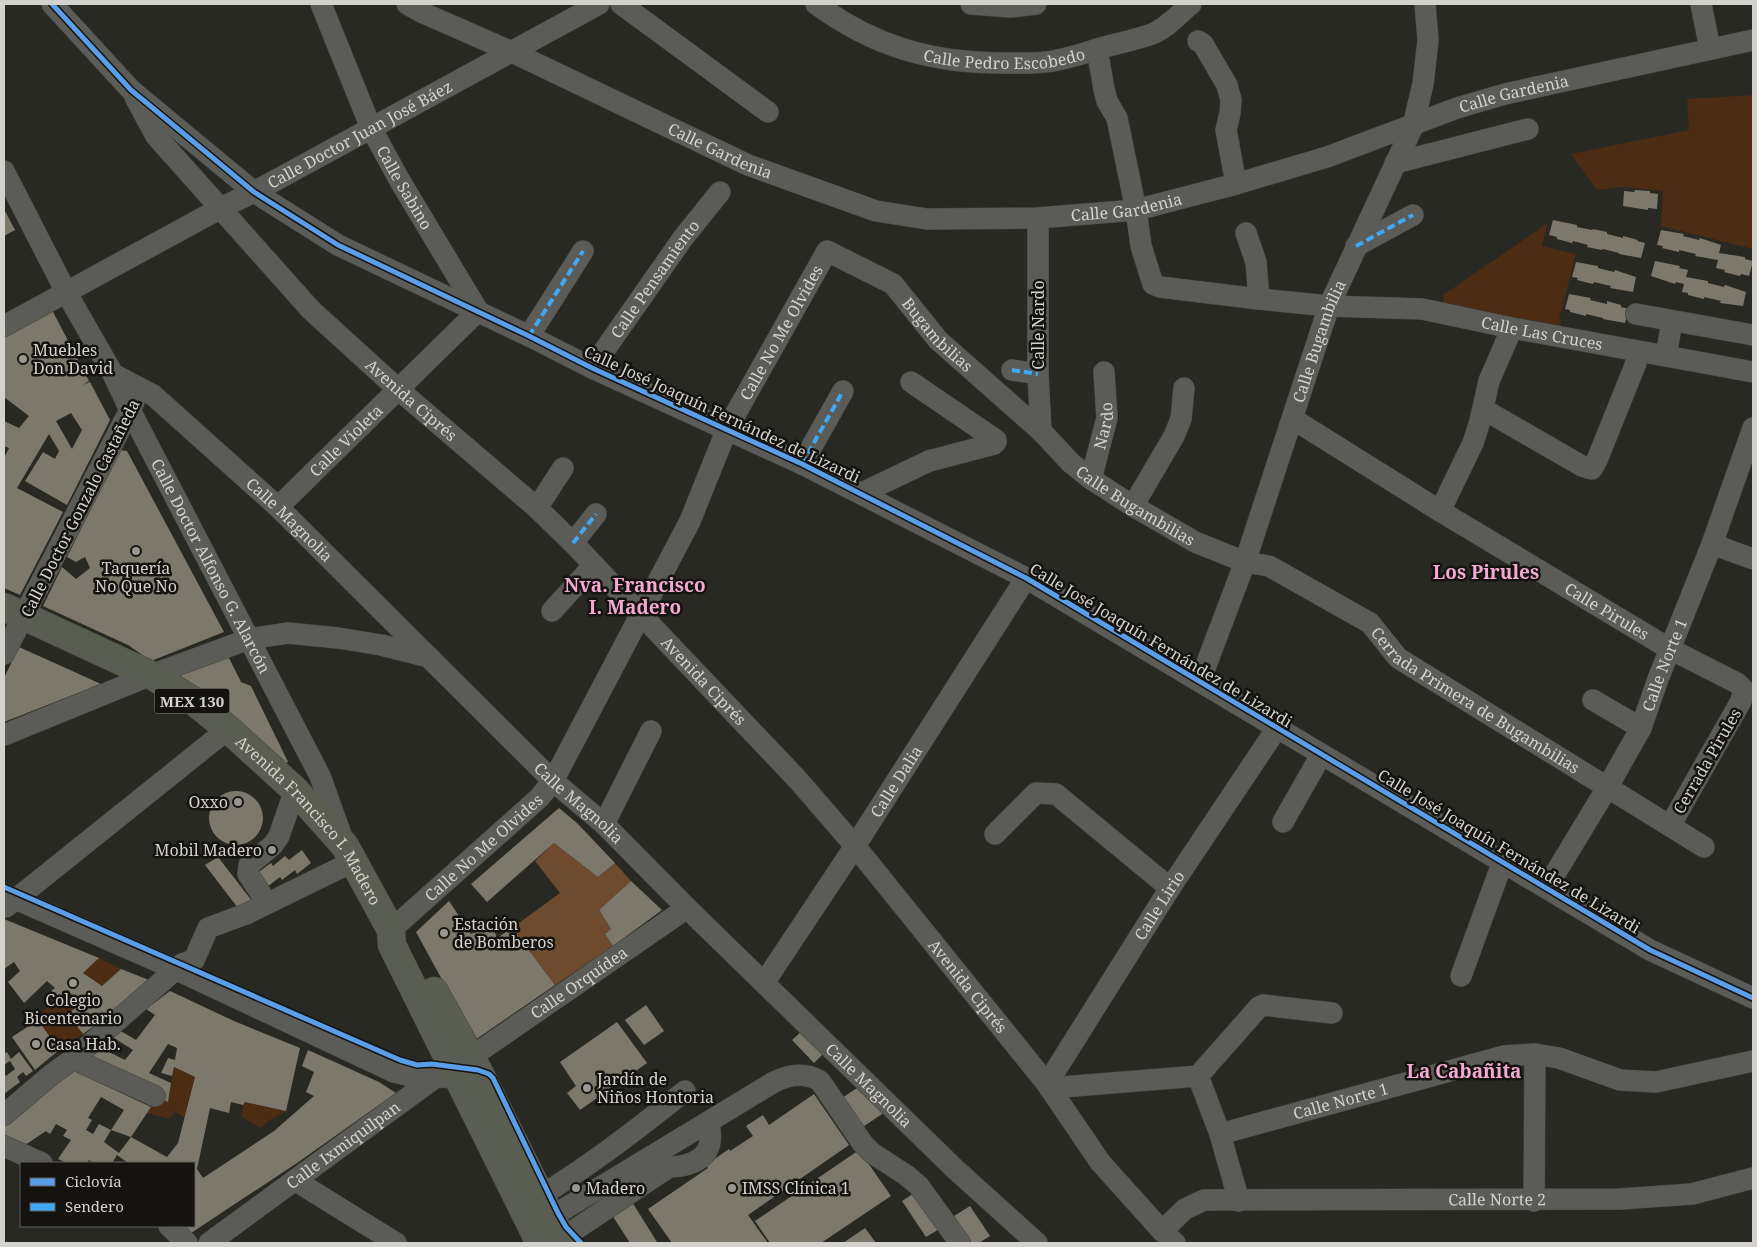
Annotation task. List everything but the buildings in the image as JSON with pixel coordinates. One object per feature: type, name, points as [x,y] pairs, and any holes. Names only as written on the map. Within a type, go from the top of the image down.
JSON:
[{"type":"main road","name":"Avenida Francisco I. Madero","points":[[14,611],[151,675],[192,700],[228,729],[294,790],[349,853],[391,930],[392,945],[454,1061],[547,1224]]},
{"type":"main road","name":"Avenida Francisco I. Madero","points":[[454,1061],[486,1089],[547,1224]]},
{"type":"street","name":"Calle José Joaquín Fernández de Lizardi","points":[[52,4],[131,90],[254,192],[338,246],[478,311],[592,368],[802,464],[1026,578],[1650,950],[1753,998]]},
{"type":"street","name":"Calle Sabino","points":[[320,4],[371,128],[400,181],[478,311]]},
{"type":"street","name":"Calle Doctor Juan José Báez","points":[[4,326],[599,4]]},
{"type":"street","points":[[621,4],[768,112]]},
{"type":"street","name":"Calle Pedro Escobedo","points":[[816,4],[832,16],[860,32],[888,44],[924,56],[975,63],[1052,62],[1153,33],[1168,24],[1191,4]]},
{"type":"street","points":[[971,4],[1010,8],[1036,4]]},
{"type":"street","name":"Calle Bugambilia","points":[[1200,681],[1245,562],[1329,306],[1413,126],[1423,84],[1428,40],[1425,4]]},
{"type":"street","points":[[1702,4],[1710,49]]},
{"type":"street","name":"Calle Gardenia","points":[[418,7],[748,165],[867,208],[927,219],[1038,218],[1136,210],[1236,184],[1327,157],[1457,108],[1505,94],[1753,40]]},
{"type":"street","points":[[1198,41],[1203,44],[1227,85],[1231,100],[1226,130],[1236,184]]},
{"type":"street","points":[[1097,49],[1107,100],[1117,118],[1136,210]]},
{"type":"street","name":"Avenida Ciprés","points":[[131,90],[156,136],[311,310],[399,390],[537,508],[573,543],[798,780],[855,846],[1048,1086],[1100,1162],[1169,1237]]},
{"type":"street","points":[[1395,163],[1528,129]]},
{"type":"street","name":"Calle Doctor Alfonso G. Alarcón","points":[[4,171],[66,292],[114,374],[130,410],[320,776],[349,853]]},
{"type":"street","name":"Calle Pensamiento","points":[[592,368],[683,238],[720,192]]},
{"type":"street","name":"Calle Las Cruces","points":[[1136,210],[1141,246],[1153,284],[1160,287],[1259,300],[1329,306],[1422,309],[1512,328],[1753,372]]},
{"type":"street","points":[[1356,246],[1413,215]]},
{"type":"street","name":"Calle Nardo","points":[[1038,218],[1038,374],[1041,431]]},
{"type":"street","points":[[1246,233],[1256,262],[1259,300]]},
{"type":"street","points":[[529,336],[583,251]]},
{"type":"street","name":"Calle No Me Olvides","points":[[391,930],[539,798],[553,781],[690,521],[727,429],[827,251]]},
{"type":"street","name":"Bugambilias","points":[[827,251],[893,284],[938,340],[1041,431]]},
{"type":"street","name":"Calle Violeta","points":[[278,507],[478,311]]},
{"type":"street","points":[[1636,314],[1753,335]]},
{"type":"street","points":[[1666,356],[1672,321]]},
{"type":"street","points":[[1440,511],[1473,443],[1489,381],[1512,328]]},
{"type":"street","points":[[1483,409],[1582,466],[1592,469],[1636,363]]},
{"type":"street","points":[[1012,370],[1038,374]]},
{"type":"street","name":"Nardo","points":[[1091,479],[1107,418],[1104,372]]},
{"type":"street","name":"Calle Magnolia","points":[[114,374],[153,394],[278,507],[553,781],[604,824],[687,908],[1030,1241]]},
{"type":"street","points":[[862,493],[929,461],[996,442],[996,440],[911,382]]},
{"type":"street","points":[[1133,506],[1174,436],[1181,419],[1184,388]]},
{"type":"street","name":"Calle Doctor Gonzalo Castañeda","points":[[4,654],[14,611],[142,389]]},
{"type":"street","points":[[802,464],[844,392]]},
{"type":"street","name":"Calle Pirules","points":[[1293,419],[1440,511],[1670,649]]},
{"type":"street","name":"Calle Norte 1","points":[[1547,887],[1641,728],[1712,544],[1753,428]]},
{"type":"street","name":"Calle Bugambilias","points":[[1041,431],[1071,463],[1091,479],[1133,506],[1195,542],[1245,562]]},
{"type":"street","points":[[537,508],[563,468]]},
{"type":"street","points":[[573,543],[596,514]]},
{"type":"street","points":[[1712,544],[1753,558]]},
{"type":"street","name":"Cerrada Primera de Bugambilias","points":[[1245,562],[1269,566],[1370,623],[1398,658],[1704,847]]},
{"type":"street","points":[[552,611],[594,565]]},
{"type":"street","name":"Calle Dalia","points":[[764,983],[855,846],[1026,578]]},
{"type":"street","points":[[4,735],[151,675],[249,639],[288,633],[338,638],[381,645],[429,657]]},
{"type":"street","name":"Cerrada Pirules","points":[[1670,649],[1737,683],[1744,690],[1741,701],[1670,826]]},
{"type":"street","points":[[1593,700],[1641,728]]},
{"type":"street","name":"Calle Lirio","points":[[1048,1086],[1170,888],[1277,728]]},
{"type":"street","points":[[228,729],[8,901],[177,970],[394,1072],[419,1078],[454,1061]]},
{"type":"street","points":[[604,824],[651,731]]},
{"type":"street","points":[[1283,822],[1321,755]]},
{"type":"street","points":[[267,903],[248,874],[249,865],[274,845],[279,836],[294,790]]},
{"type":"street","points":[[994,834],[1036,793],[1056,794],[1170,888]]},
{"type":"street","points":[[4,1115],[73,1059],[182,964],[194,960],[208,928],[246,914],[267,903],[349,853]]},
{"type":"street","points":[[1461,976],[1503,862]]},
{"type":"street","name":"Calle Orquídea","points":[[454,1061],[687,908]]},
{"type":"street","points":[[1048,1086],[1198,1076],[1259,1007],[1263,1005],[1332,1013]]},
{"type":"street","points":[[1534,1201],[1535,1054]]},
{"type":"street","name":"Calle Norte 1","points":[[1220,1134],[1504,1056],[1535,1054],[1559,1058],[1620,1080],[1656,1082],[1753,1060]]},
{"type":"street","points":[[73,1059],[155,1096]]},
{"type":"street","name":"Calle Ixmiquilpan","points":[[209,1243],[296,1181],[454,1061]]},
{"type":"street","points":[[547,1224],[663,1160],[688,1164],[699,1159],[709,1147],[711,1136],[709,1122],[784,1077],[796,1075],[812,1076],[820,1081],[863,1144],[872,1153],[906,1174],[919,1186],[960,1243]]},
{"type":"street","points":[[1198,1076],[1220,1134],[1239,1201]]},
{"type":"street","points":[[547,1224],[575,1174],[685,1092]]},
{"type":"street","points":[[4,1146],[40,1162]]},
{"type":"street","name":"Calle Norte 2","points":[[1169,1237],[1185,1209],[1204,1200],[1534,1201],[1620,1199],[1692,1194],[1753,1178]]},
{"type":"street","points":[[296,1181],[396,1243]]},
{"type":"street","points":[[170,1227],[187,1243]]},
{"type":"shaded area","points":[[1753,95],[1753,249],[1661,226],[1663,191],[1621,187],[1597,190],[1571,154],[1689,130],[1687,99]]},
{"type":"shaded area","points":[[1548,223],[1542,246],[1576,254],[1559,319],[1561,321],[1559,332],[1444,310],[1443,295]]},
{"type":"shaded area","points":[[554,843],[598,877],[615,863],[631,881],[599,910],[611,929],[605,934],[613,946],[555,985],[512,928],[560,893],[535,861]]},
{"type":"shaded area","points":[[99,958],[121,969],[102,986],[83,973]]},
{"type":"shaded area","points":[[67,990],[86,999],[83,1034],[59,1050],[36,1018]]},
{"type":"shaded area","points":[[174,1067],[195,1077],[185,1118],[174,1111],[170,1119],[147,1113],[151,1107],[141,1102],[145,1092],[168,1102]]},
{"type":"shaded area","points":[[245,1102],[286,1111],[268,1121],[261,1128],[242,1117]]},
{"type":"marked path","points":[[1356,246],[1413,215]]},
{"type":"marked path","points":[[529,336],[583,251]]},
{"type":"marked path","points":[[1012,370],[1038,374]]},
{"type":"marked path","points":[[802,464],[843,391]]},
{"type":"marked path","points":[[573,543],[596,514]]},
{"type":"cycle path","points":[[52,4],[131,90],[254,192],[338,245],[592,368],[802,464],[1026,578],[1650,950],[1753,998]]},
{"type":"cycle path","points":[[4,887],[400,1060],[417,1065],[432,1064],[478,1070],[489,1074],[493,1078],[558,1213],[566,1227],[581,1243]]},
{"type":"place","name":"Muebles Don David","points":[[23,359]]},
{"type":"place","name":"Taquería No Que No","points":[[136,551]]},
{"type":"place","name":"Oxxo","points":[[238,802]]},
{"type":"place","name":"Mobil Madero","points":[[272,850]]},
{"type":"place","name":"Estación de Bomberos","points":[[444,933]]},
{"type":"place","name":"Colegio Bicentenario","points":[[73,983]]},
{"type":"place","name":"Casa Hab.","points":[[36,1044]]},
{"type":"place","name":"Jardín de Niños Hontoria","points":[[587,1088]]},
{"type":"place","name":"Madero","points":[[576,1188]]},
{"type":"place","name":"IMSS Clínica 1","points":[[732,1188]]},
{"type":"district","name":"Los Pirules","points":[[1486,572]]},
{"type":"district","name":"Nva. Francisco I. Madero","points":[[635,596]]},
{"type":"district","name":"La Cabañita","points":[[1464,1071]]}]
